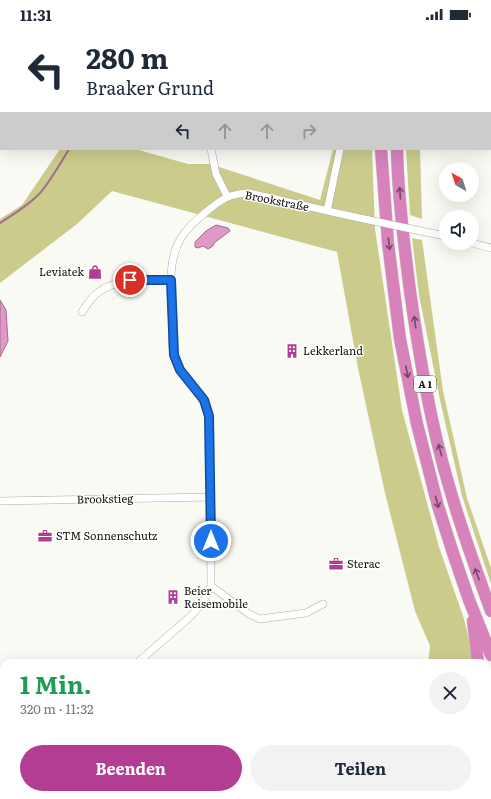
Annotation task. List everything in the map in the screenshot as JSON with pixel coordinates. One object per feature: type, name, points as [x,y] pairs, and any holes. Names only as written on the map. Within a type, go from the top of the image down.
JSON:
[{"type":"highway","name":"A 1","points":[[381,150],[388,242],[400,339],[417,424],[436,498],[453,553],[491,654]]},
{"type":"highway","name":"A 1","points":[[398,150],[403,242],[418,344],[432,420],[453,500],[473,564],[491,611]]},
{"type":"highway","points":[[470,600],[477,659]]},
{"type":"street","points":[[142,659],[191,616],[203,602],[211,586],[209,416],[204,400],[180,370],[174,355],[171,280],[175,253],[181,238],[195,221],[227,196],[216,174],[211,150]]},
{"type":"street","points":[[327,211],[340,150]]},
{"type":"street","name":"Brookstraße","points":[[227,196],[249,193],[439,235]]},
{"type":"street","points":[[479,245],[491,248]]},
{"type":"street","points":[[82,312],[95,295],[113,284],[130,280],[171,280]]},
{"type":"street","name":"Brookstieg","points":[[0,501],[211,497]]},
{"type":"street","points":[[211,586],[248,614],[260,619],[306,613],[323,604]]},
{"type":"street","points":[[0,799],[8,799]]},
{"type":"green space","points":[[59,150],[139,150],[188,164],[210,164],[320,200],[333,150],[372,150],[375,229],[402,410],[439,547],[464,619],[473,659],[428,659],[430,646],[415,611],[385,493],[358,368],[337,252],[112,191],[77,224],[0,283],[0,219],[22,205]]},
{"type":"green space","points":[[406,150],[420,150],[422,219],[410,215]]},
{"type":"green space","points":[[412,238],[422,240],[443,391],[467,498],[491,568],[491,584],[462,496],[440,400],[419,295]]},
{"type":"shaded area","points":[[216,225],[228,228],[230,231],[208,249],[203,246],[198,248],[195,247],[195,242],[206,231]]},
{"type":"shaded area","points":[[0,300],[6,310],[8,341],[0,357]]},
{"type":"waterway","points":[[0,223],[16,213],[40,193],[68,150]]},
{"type":"place","name":"Leviatek","points":[[95,272]]},
{"type":"place","name":"Lekkerland","points":[[292,351]]},
{"type":"place","name":"STM Sonnenschutz","points":[[45,536]]},
{"type":"place","name":"Sterac","points":[[336,564]]},
{"type":"place","name":"Beier Reisemobile","points":[[173,597]]},
{"type":"route","points":[[130,280],[171,280],[174,355],[180,370],[204,400],[209,416],[211,541]]}]
